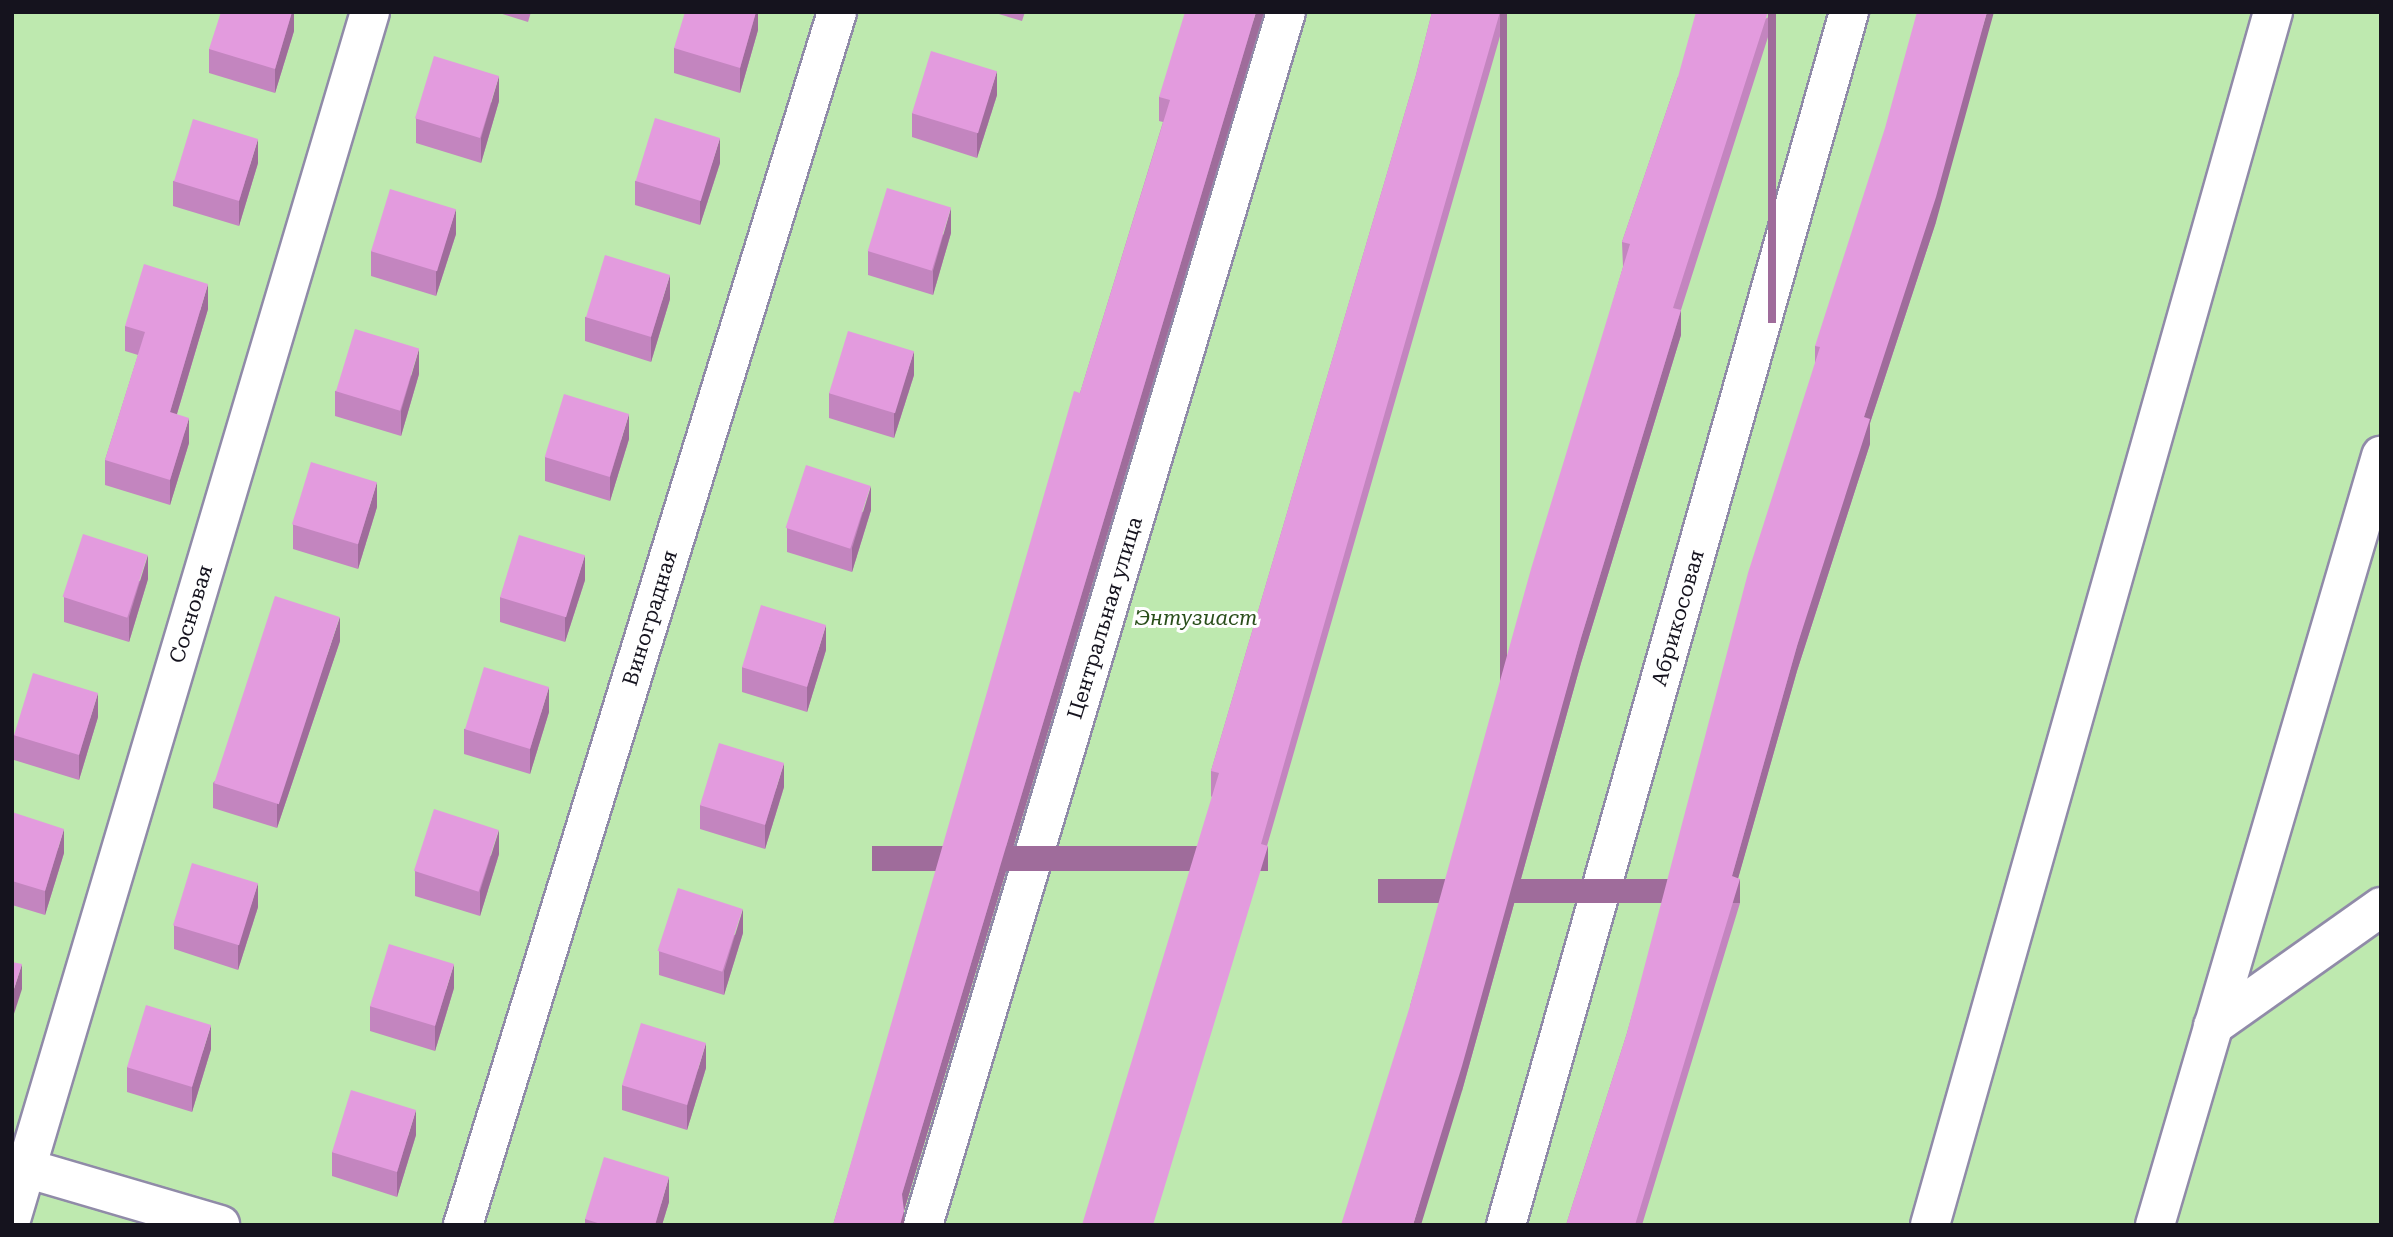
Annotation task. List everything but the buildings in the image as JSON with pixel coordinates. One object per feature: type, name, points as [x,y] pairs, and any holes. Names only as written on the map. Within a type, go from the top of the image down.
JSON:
[{"type":"street","name":"Сосновая","points":[[12,1216],[20,1166],[370,12]]},
{"type":"street","name":"Виноградная","points":[[463,1225],[837,12]]},
{"type":"street","name":"Центральная улица","points":[[923,1225],[1286,12]]},
{"type":"street","name":"Абрикосовая","points":[[1506,1225],[1849,12]]},
{"type":"street","points":[[1930,1225],[2273,12]]},
{"type":"street","points":[[2155,1225],[2379,465]]},
{"type":"street","points":[[2213,1026],[2381,906]]},
{"type":"street","points":[[20,1166],[220,1225]]},
{"type":"green space","name":"Энтузиаст","points":[[12,12],[2381,12],[2381,1225],[12,1225]]}]
